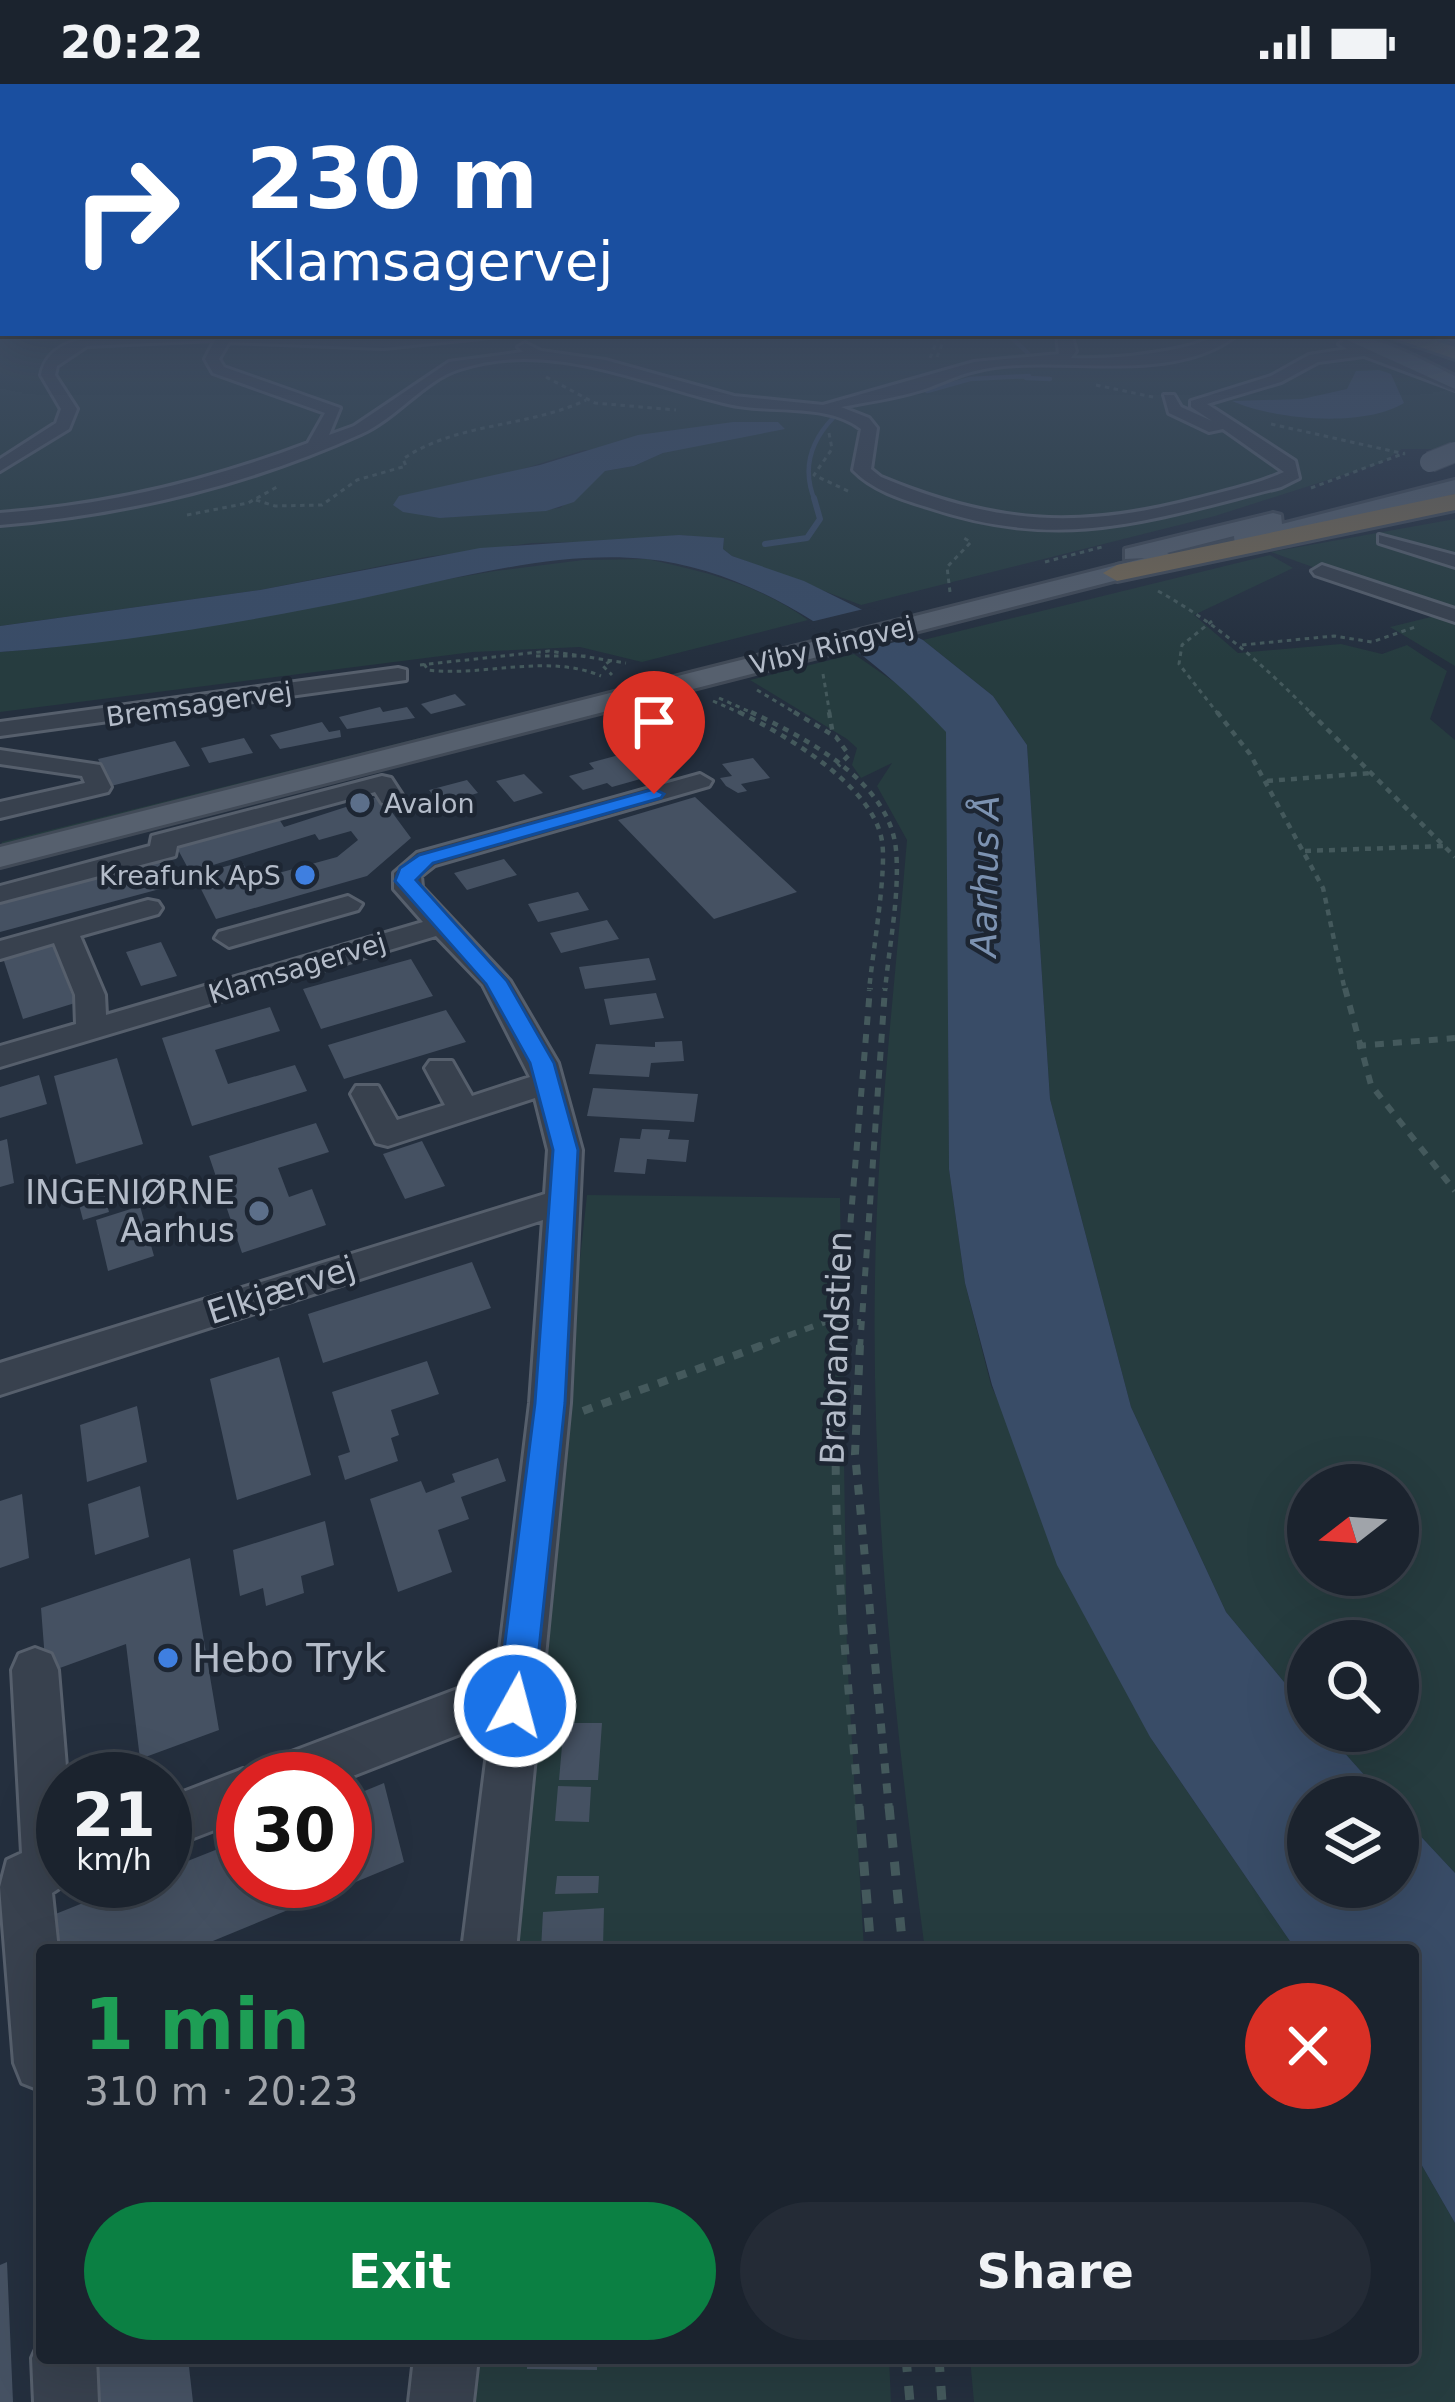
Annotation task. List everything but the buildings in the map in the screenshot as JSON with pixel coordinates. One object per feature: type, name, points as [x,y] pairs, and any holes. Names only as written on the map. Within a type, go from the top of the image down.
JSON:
[{"type":"highway","points":[[1117,573],[1455,502]]},
{"type":"main road","points":[[1419,465],[1455,452]]},
{"type":"main road","name":"Viby Ringvej","points":[[0,857],[715,688],[819,643],[970,595],[1455,474]]},
{"type":"main road","name":"Viby Ringvej","points":[[896,621],[1117,573],[1455,487]]},
{"type":"main road","points":[[970,595],[1345,489]]},
{"type":"main road","name":"Viby Ringvej","points":[[0,834],[617,669],[819,643]]},
{"type":"street","points":[[0,466],[38,442]]},
{"type":"street","points":[[0,519],[128,504],[232,478],[323,442]]},
{"type":"street","points":[[866,442],[862,464],[874,481],[987,520],[1089,526],[1275,483],[1293,474],[1289,465],[1248,442]]},
{"type":"street","points":[[1139,515],[1169,530]]},
{"type":"street","points":[[1089,526],[1110,544]]},
{"type":"street","points":[[1386,539],[1455,561]]},
{"type":"street","points":[[1322,571],[1455,616]]},
{"type":"street","name":"Bremsagervej","points":[[0,729],[398,674]]},
{"type":"street","points":[[0,757],[91,770],[99,787],[0,810]]},
{"type":"street","name":"Klamsagervej","points":[[0,1057],[442,925],[409,889],[407,873],[414,865],[700,782]]},
{"type":"street","points":[[0,894],[166,850],[161,842],[382,783],[392,797]]},
{"type":"street","points":[[229,938],[348,904]]},
{"type":"street","points":[[0,950],[148,908]]},
{"type":"street","points":[[296,918],[320,962]]},
{"type":"street","points":[[442,925],[495,981],[542,1063],[566,1150],[549,1412],[491,1944]]},
{"type":"street","points":[[64,932],[90,995],[92,1029]]},
{"type":"street","points":[[441,1068],[464,1110]]},
{"type":"street","points":[[367,1094],[388,1135],[548,1083]]},
{"type":"street","name":"Elkjærvej","points":[[0,1379],[563,1201]]},
{"type":"street","points":[[35,1670],[37,1944]]},
{"type":"street","points":[[352,1752],[517,1689]]},
{"type":"street","points":[[64,2364],[66,2402]]},
{"type":"street","points":[[441,2402],[445,2364]]},
{"type":"path","points":[[256,500],[275,506],[331,501],[357,480],[399,471],[406,466],[403,459],[428,442]]},
{"type":"path","points":[[831,442],[832,448],[814,475],[858,494]]},
{"type":"path","points":[[958,536],[970,542],[947,567],[948,589],[970,595]]},
{"type":"path","points":[[1117,573],[1212,621],[1242,645],[1455,857]]},
{"type":"path","points":[[1242,645],[1334,636],[1372,642],[1455,616]]},
{"type":"path","points":[[1212,621],[1182,645],[1179,664],[1266,781],[1323,888],[1371,1085],[1455,1191]]},
{"type":"path","points":[[819,643],[833,735]]},
{"type":"path","points":[[425,667],[561,650],[598,654],[617,669]]},
{"type":"path","points":[[425,667],[572,655],[617,669]]},
{"type":"path","points":[[425,667],[445,672],[617,669]]},
{"type":"path","points":[[715,688],[833,735]]},
{"type":"path","points":[[715,688],[836,767],[882,840],[835,1418],[838,1554],[870,1944]]},
{"type":"path","name":"Brabrandstien","points":[[833,735],[848,751],[836,767],[883,816],[896,848],[855,1454],[902,1944]]},
{"type":"path","points":[[1266,781],[1371,773]]},
{"type":"path","points":[[1305,851],[1444,847]]},
{"type":"path","points":[[1358,1046],[1455,1038]]},
{"type":"path","points":[[549,1412],[589,1411],[810,1327],[861,1322]]},
{"type":"path","points":[[907,2364],[910,2402]]},
{"type":"path","points":[[939,2364],[942,2402]]},
{"type":"green space","points":[[0,442],[1455,442],[1441,449],[1402,449],[1381,463],[1215,516],[861,605],[732,556],[723,549],[724,539],[679,535],[532,543],[426,557],[260,590],[0,626]],"holes":[[[584,450],[663,453],[634,466],[605,471],[560,508],[440,518],[506,474]]]},
{"type":"green space","points":[[1455,519],[1455,666],[1390,627],[1443,614],[1271,552]]},
{"type":"green space","points":[[1270,555],[1293,568],[1194,615],[1238,653],[1341,644],[1382,654],[1407,645],[1447,671],[1430,719],[1455,740],[1455,1873],[1419,1834],[1419,1776],[1365,1776],[1344,1752],[1419,1752],[1419,1620],[1287,1620],[1287,1686],[1226,1612],[1131,1407],[1050,1099],[1027,745],[993,696],[923,640]]},
{"type":"green space","points":[[647,559],[751,588],[808,620],[642,662],[580,647],[473,652],[0,712],[0,652],[48,648],[495,571],[583,560]]},
{"type":"green space","points":[[846,635],[0,849],[2,842]]},
{"type":"green space","points":[[854,654],[910,693],[947,732],[949,1169],[965,1283],[991,1385],[1150,1737],[1292,1944],[924,1944],[887,1614],[875,1361],[879,1168],[907,840],[877,786],[892,763],[861,778],[852,765],[857,748],[847,739],[750,680]]},
{"type":"green space","points":[[587,1195],[840,1198],[847,1655],[864,1944],[505,1944]]},
{"type":"green space","points":[[1419,2160],[1455,2223],[1455,2402],[974,2402],[971,2364],[1419,2364]]},
{"type":"green space","points":[[457,2364],[889,2364],[891,2402],[453,2402]]},
{"type":"water","points":[[615,442],[718,442],[605,471],[574,502],[546,511],[440,518],[403,512],[393,505],[399,496],[540,465]]},
{"type":"water","name":"Aarhus Å","points":[[679,535],[724,538],[723,549],[732,556],[804,581],[923,640],[993,696],[1027,745],[1050,1099],[1131,1407],[1226,1612],[1287,1686],[1287,1752],[1344,1752],[1365,1776],[1287,1776],[1287,1908],[1419,1908],[1419,1834],[1455,1873],[1455,2223],[1419,2160],[1419,1944],[1292,1944],[1150,1737],[1057,1565],[992,1385],[965,1283],[949,1169],[946,732],[883,672],[810,619],[730,579],[646,559],[538,563],[225,624],[0,652],[0,626],[260,590],[480,548]]},
{"type":"pier","points":[[872,607],[918,636],[849,654],[806,623]]},
{"type":"waterway","points":[[815,501],[809,478],[817,442]]},
{"type":"waterway","points":[[765,544],[807,538],[820,519],[814,498]]},
{"type":"place","name":"Avalon","points":[[360,803]]},
{"type":"place","name":"Kreafunk ApS","points":[[305,875]]},
{"type":"place","name":"INGENIØRNE Aarhus","points":[[259,1211]]},
{"type":"place","name":"Hebo Tryk","points":[[168,1658]]},
{"type":"route","points":[[515,1706],[550,1403],[566,1150],[542,1063],[495,981],[405,881],[414,865],[426,859],[654,794]]}]
